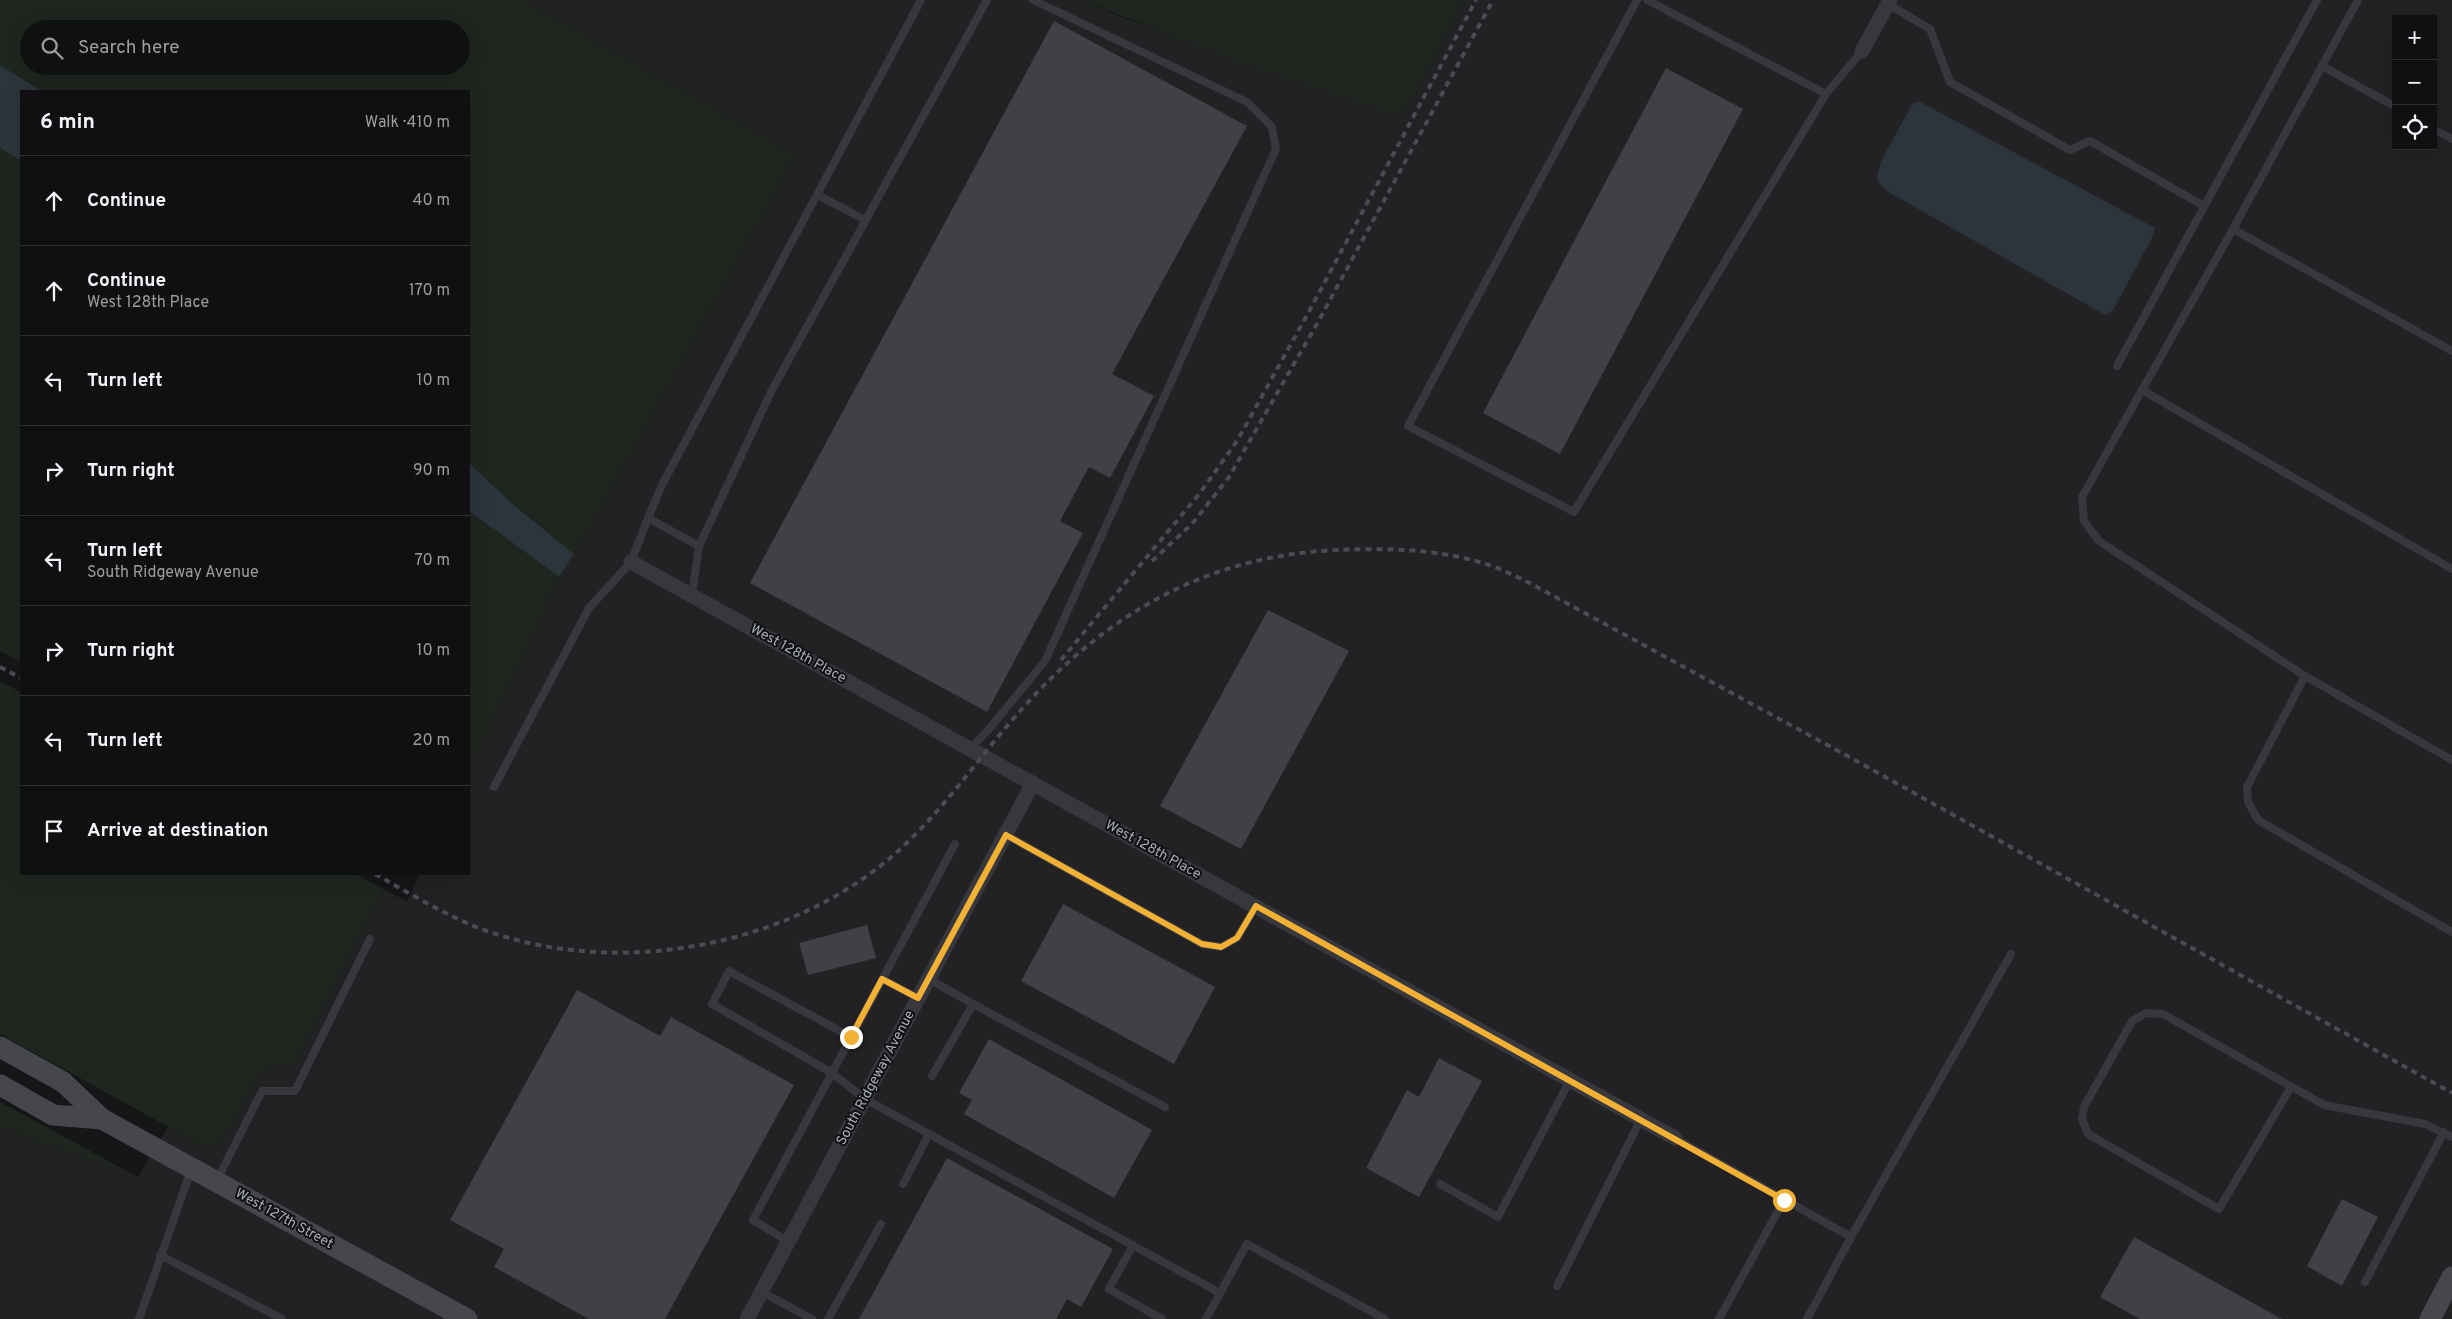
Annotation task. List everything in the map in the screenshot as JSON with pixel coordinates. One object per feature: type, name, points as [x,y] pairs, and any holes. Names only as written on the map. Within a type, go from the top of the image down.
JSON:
[{"type":"main road","name":"West 127th Street","points":[[0,1047],[63,1082],[102,1119],[467,1319]]},
{"type":"main road","name":"West 127th Street","points":[[0,1086],[53,1115],[102,1119]]},
{"type":"main road","points":[[2430,1319],[2452,1277]]},
{"type":"street","points":[[1862,51],[1889,2]]},
{"type":"street","name":"West 128th Place","points":[[631,562],[1675,1138]]},
{"type":"street","name":"South Ridgeway Avenue","points":[[747,1319],[1033,783]]},
{"type":"lane","points":[[494,787],[589,608],[631,562],[663,483],[921,0]]},
{"type":"lane","points":[[692,596],[699,546],[771,392],[987,0]]},
{"type":"lane","points":[[970,749],[989,729],[1044,661],[1276,149],[1272,127],[1247,102],[1034,0]]},
{"type":"lane","points":[[1637,0],[1408,426],[1574,512],[1826,94],[1862,51]]},
{"type":"lane","points":[[1647,0],[1826,94]]},
{"type":"lane","points":[[2117,366],[2317,0]]},
{"type":"lane","points":[[2358,0],[2233,229],[2082,497],[2084,521],[2099,541],[2305,676],[2452,760]]},
{"type":"lane","points":[[1889,2],[1930,29],[1950,82],[2070,150],[2090,141],[2204,206]]},
{"type":"lane","points":[[2322,66],[2392,105]]},
{"type":"lane","points":[[2437,130],[2452,139]]},
{"type":"lane","points":[[818,195],[865,220]]},
{"type":"lane","points":[[2233,229],[2452,351]]},
{"type":"lane","points":[[2142,390],[2452,569]]},
{"type":"lane","points":[[648,518],[699,546]]},
{"type":"lane","points":[[2305,676],[2247,787],[2248,802],[2258,820],[2452,932]]},
{"type":"lane","points":[[1006,835],[1202,944],[1221,947],[1237,938],[1256,906]]},
{"type":"lane","points":[[789,1242],[753,1220],[955,844]]},
{"type":"lane","points":[[216,1182],[262,1091],[295,1091],[370,939]]},
{"type":"lane","points":[[1806,1319],[2011,954]]},
{"type":"lane","points":[[851,1037],[729,971],[712,1004],[832,1073],[865,1099],[1220,1293]]},
{"type":"lane","points":[[882,979],[918,998]]},
{"type":"lane","points":[[929,979],[1165,1107]]},
{"type":"lane","points":[[932,1076],[972,1004]]},
{"type":"lane","points":[[2291,1087],[2219,1210],[2088,1134],[2082,1119],[2084,1107],[2132,1021],[2146,1013],[2163,1014],[2324,1105],[2425,1124],[2452,1137]]},
{"type":"lane","points":[[1440,1184],[1498,1217],[1570,1080]]},
{"type":"lane","points":[[1557,1286],[1641,1120]]},
{"type":"lane","points":[[2365,1282],[2444,1132]]},
{"type":"lane","points":[[903,1184],[930,1134]]},
{"type":"lane","points":[[1675,1138],[1851,1237]]},
{"type":"lane","points":[[139,1319],[191,1168]]},
{"type":"lane","points":[[1719,1319],[1784,1200]]},
{"type":"lane","points":[[828,1319],[881,1224]]},
{"type":"lane","points":[[1206,1319],[1247,1244],[1385,1319]]},
{"type":"lane","points":[[1133,1245],[1109,1289],[1162,1319]]},
{"type":"lane","points":[[160,1255],[282,1319]]},
{"type":"lane","points":[[762,1292],[812,1319]]},
{"type":"shaded area","points":[[0,0],[522,0],[795,155],[574,554],[514,505],[470,464],[470,90],[40,90],[0,65]]},
{"type":"shaded area","points":[[522,0],[1081,0],[1119,16],[1401,117],[1464,0],[2452,0],[2452,1319],[0,1319],[0,1127],[138,1177],[168,1127],[201,1145],[220,1142],[261,1070],[295,1061],[383,889],[407,901],[420,875],[470,875],[470,767],[559,577],[574,554],[795,155]]},
{"type":"shaded area","points":[[1081,0],[1464,0],[1401,117],[1246,64]]},
{"type":"shaded area","points":[[0,65],[40,90],[20,90],[20,160],[0,148]]},
{"type":"shaded area","points":[[1920,102],[2155,228],[2151,240],[2113,310],[2106,315],[2098,311],[1890,193],[1881,186],[1877,177],[1881,161],[1913,103]]},
{"type":"shaded area","points":[[0,148],[20,160],[20,661],[0,651]]},
{"type":"shaded area","points":[[470,464],[514,505],[574,554],[559,577],[470,512]]},
{"type":"shaded area","points":[[470,512],[559,577],[470,767]]},
{"type":"shaded area","points":[[0,681],[20,691],[20,875],[358,875],[383,889],[295,1062],[261,1070],[221,1142],[201,1145],[0,1034]]},
{"type":"shaded area","points":[[0,1102],[138,1177],[0,1127]]},
{"type":"building","points":[[1054,21],[1247,126],[1112,374],[1154,396],[1110,478],[1089,467],[1060,521],[1083,533],[987,712],[750,583]]},
{"type":"building","points":[[1666,68],[1743,109],[1560,454],[1483,413]]},
{"type":"building","points":[[1268,610],[1349,651],[1241,849],[1160,806]]},
{"type":"building","points":[[1063,904],[1215,987],[1174,1064],[1021,981]]},
{"type":"building","points":[[867,925],[876,958],[808,975],[799,943]]},
{"type":"building","points":[[577,990],[660,1036],[671,1017],[794,1085],[665,1319],[589,1319],[494,1267],[504,1249],[450,1220]]},
{"type":"building","points":[[989,1039],[1152,1130],[1114,1198],[964,1114],[972,1100],[959,1093]]},
{"type":"building","points":[[1439,1058],[1482,1081],[1419,1197],[1366,1168],[1407,1090],[1419,1097]]},
{"type":"building","points":[[947,1158],[1113,1249],[1081,1307],[1067,1299],[1056,1319],[859,1319]]},
{"type":"building","points":[[2342,1199],[2378,1217],[2342,1286],[2307,1266]]},
{"type":"building","points":[[2134,1237],[2282,1319],[2140,1319],[2100,1297]]},
{"type":"railway","points":[[1061,660],[1200,493],[1237,441],[1306,317],[1476,0]]},
{"type":"railway","points":[[1152,561],[1192,524],[1229,477],[1318,322],[1493,0]]},
{"type":"railway","points":[[377,875],[458,919],[487,931],[537,945],[590,952],[644,952],[697,946],[749,933],[799,914],[846,890],[889,859],[942,806],[1021,710],[1054,676],[1088,645],[1124,619],[1163,596],[1203,578],[1246,564],[1291,554],[1356,549],[1411,550],[1465,558],[1483,563],[1537,587],[1853,759],[2452,1093]]},
{"type":"railway","points":[[0,667],[20,677]]},
{"type":"route","points":[[851,1037],[882,979],[918,998],[1006,835],[1202,944],[1221,947],[1237,938],[1256,906],[1784,1200]]}]
